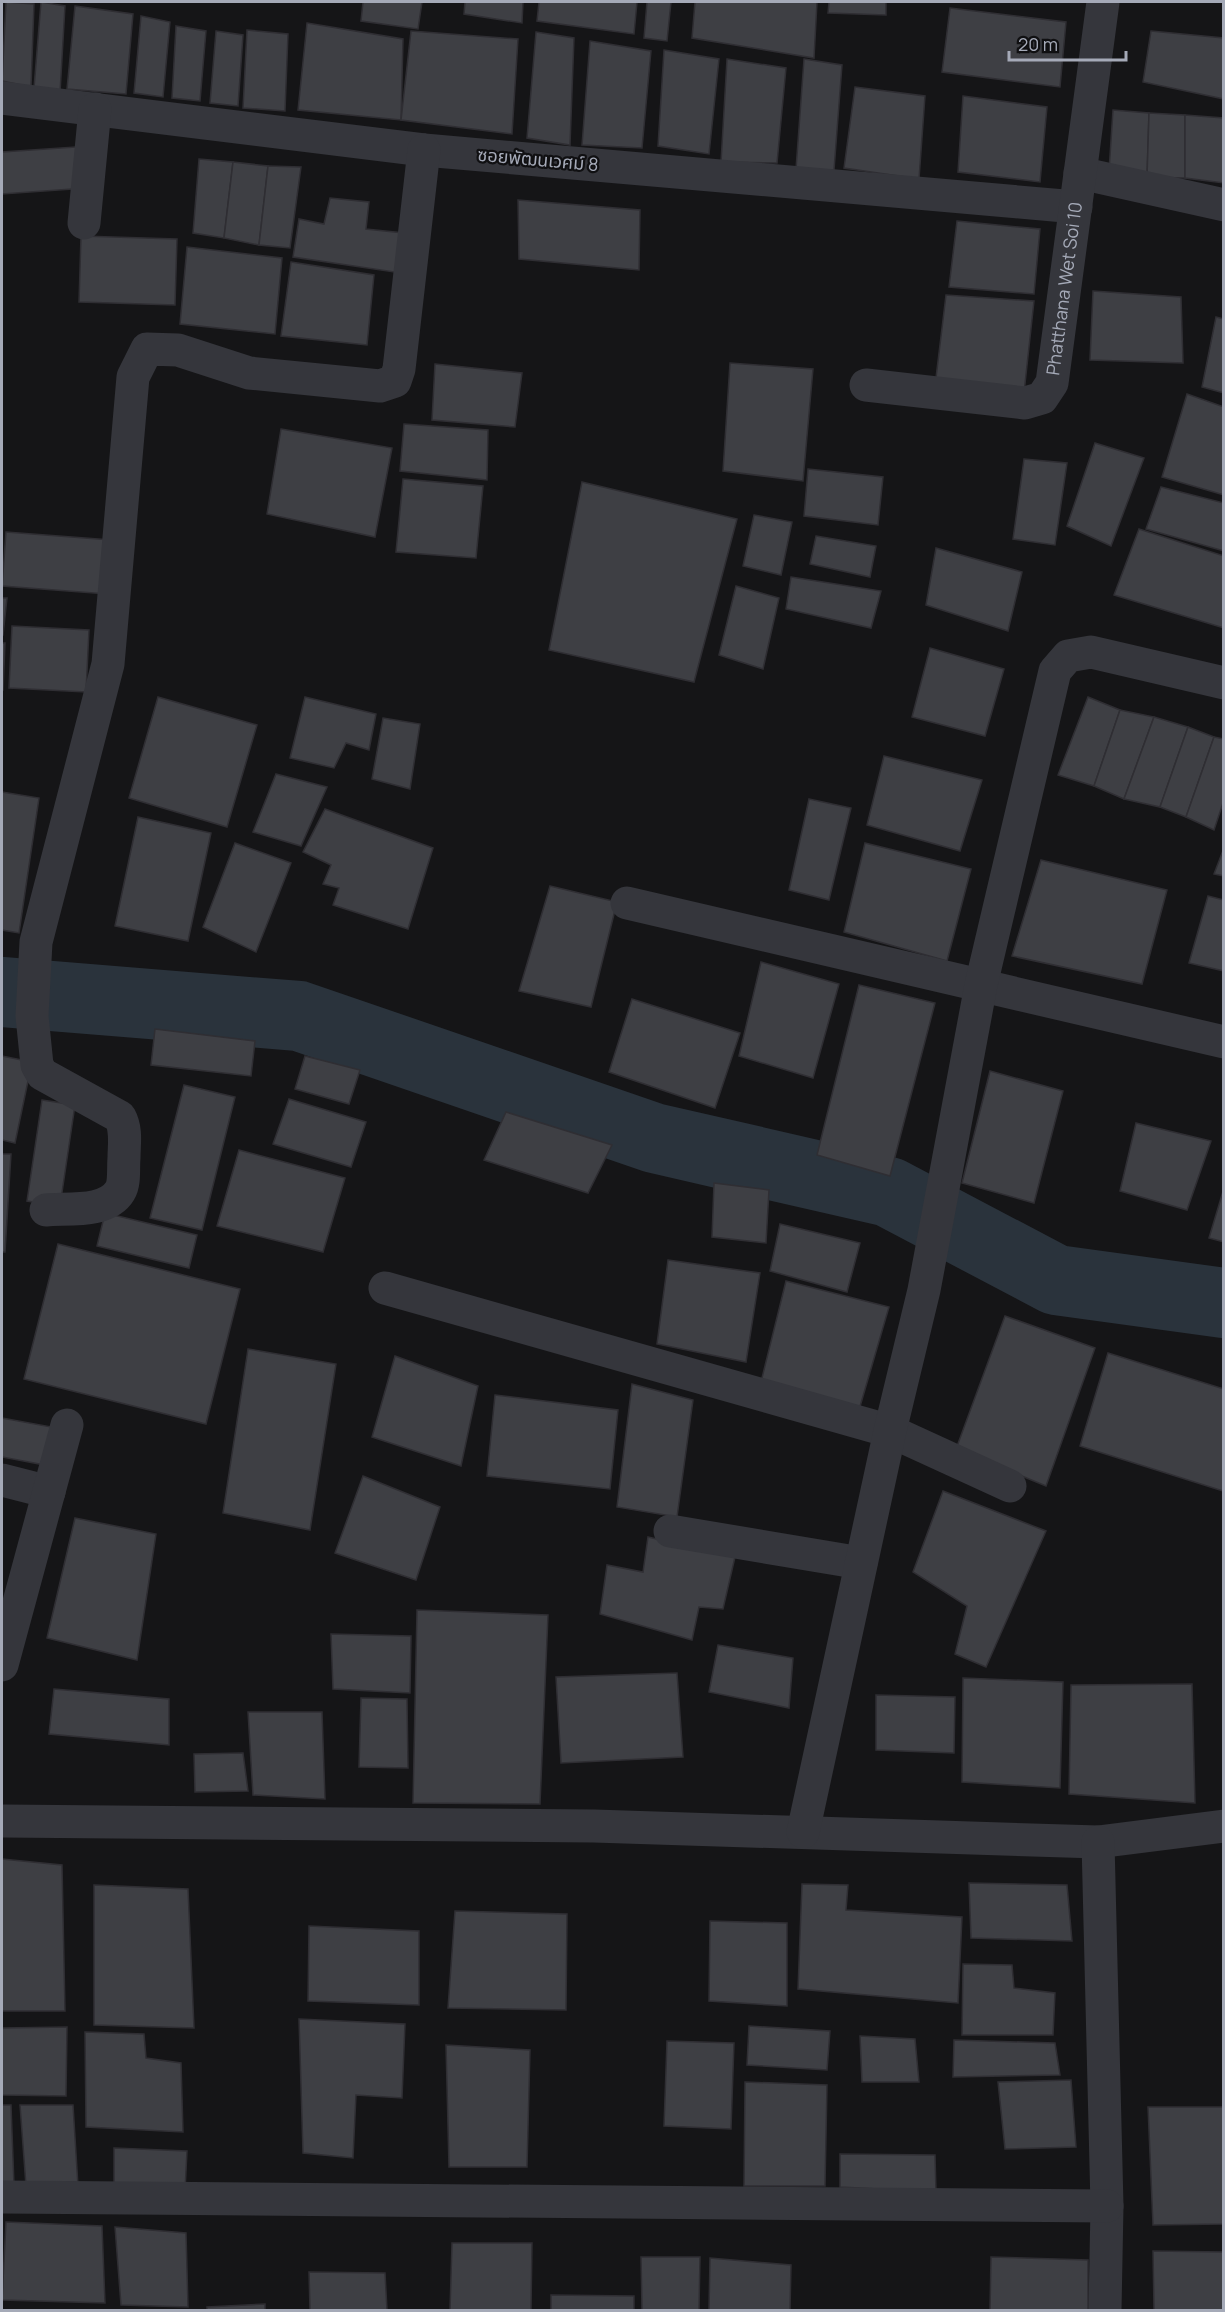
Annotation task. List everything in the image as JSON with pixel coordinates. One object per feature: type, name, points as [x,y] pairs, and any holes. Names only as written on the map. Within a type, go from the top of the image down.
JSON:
[{"type":"street","name":"Phatthana Wet Soi 10","points":[[866,385],[1025,403],[1042,398],[1052,383],[1103,2]]},
{"type":"street","name":"ซอยพัฒนเวศม์ 8","points":[[2,98],[424,150],[1076,207]]},
{"type":"street","points":[[84,223],[95,110]]},
{"type":"street","points":[[46,1210],[99,1206],[112,1200],[122,1189],[125,1127],[114,1112],[42,1074],[37,1065],[33,1016],[36,942],[108,664],[133,377],[147,349],[178,350],[249,373],[380,386],[395,381],[399,369],[424,150]]},
{"type":"street","points":[[1080,172],[1224,205]]},
{"type":"street","points":[[803,1832],[890,1431],[924,1290],[948,1151],[981,985],[1055,671],[1068,656],[1091,652],[1224,683]]},
{"type":"street","points":[[627,903],[1224,1042]]},
{"type":"street","points":[[385,1288],[890,1431],[1010,1486]]},
{"type":"street","points":[[2,1665],[67,1425]]},
{"type":"street","points":[[2,1480],[49,1492]]},
{"type":"street","points":[[670,1531],[861,1563]]},
{"type":"street","points":[[2,1821],[594,1826],[1098,1842],[1224,1826]]},
{"type":"street","points":[[1098,1842],[1107,2206],[1105,2310]]},
{"type":"street","points":[[2,2197],[1107,2206]]},
{"type":"building","points":[[6,2],[34,4],[31,87],[2,81]]},
{"type":"building","points":[[41,2],[65,6],[60,93],[34,88]]},
{"type":"building","points":[[363,2],[422,2],[418,29],[361,21]]},
{"type":"building","points":[[465,2],[523,2],[522,23],[464,14]]},
{"type":"building","points":[[539,2],[637,2],[634,34],[537,21]]},
{"type":"building","points":[[647,2],[671,2],[667,41],[644,38]]},
{"type":"building","points":[[695,2],[817,2],[814,58],[692,38]]},
{"type":"building","points":[[829,2],[886,2],[886,15],[828,13]]},
{"type":"building","points":[[75,6],[133,14],[126,94],[67,89]]},
{"type":"building","points":[[950,8],[1066,22],[1060,87],[942,72]]},
{"type":"building","points":[[141,16],[170,22],[163,97],[134,93]]},
{"type":"building","points":[[307,23],[403,39],[401,120],[298,110]]},
{"type":"building","points":[[176,26],[206,31],[200,101],[172,98]]},
{"type":"building","points":[[247,30],[288,34],[285,111],[243,108]]},
{"type":"building","points":[[216,31],[243,35],[238,106],[210,103]]},
{"type":"building","points":[[411,31],[518,39],[512,134],[401,120]]},
{"type":"building","points":[[1151,31],[1224,38],[1224,99],[1143,82]]},
{"type":"building","points":[[536,32],[574,38],[570,145],[527,138]]},
{"type":"building","points":[[590,41],[651,51],[642,148],[582,145]]},
{"type":"building","points":[[664,50],[719,59],[709,154],[658,146]]},
{"type":"building","points":[[727,59],[786,68],[777,163],[721,162]]},
{"type":"building","points":[[804,59],[842,65],[834,170],[796,169]]},
{"type":"building","points":[[855,87],[925,96],[919,179],[844,168]]},
{"type":"building","points":[[963,96],[1047,107],[1040,182],[958,172]]},
{"type":"building","points":[[1113,110],[1149,113],[1147,177],[1109,171]]},
{"type":"building","points":[[1149,113],[1185,115],[1185,178],[1147,177]]},
{"type":"building","points":[[1185,115],[1224,118],[1224,183],[1185,178]]},
{"type":"building","points":[[105,145],[101,187],[2,194],[2,152]]},
{"type":"building","points":[[199,159],[233,162],[224,238],[193,233]]},
{"type":"building","points":[[233,162],[268,166],[259,245],[224,238]]},
{"type":"building","points":[[268,166],[301,167],[290,248],[259,245]]},
{"type":"building","points":[[330,198],[369,202],[366,229],[404,233],[401,273],[293,257],[299,219],[324,224]]},
{"type":"building","points":[[518,200],[640,210],[639,270],[519,259]]},
{"type":"building","points":[[957,221],[1040,229],[1034,294],[949,287]]},
{"type":"building","points":[[81,236],[177,239],[175,305],[79,302]]},
{"type":"building","points":[[187,247],[282,258],[275,334],[180,324]]},
{"type":"building","points":[[291,262],[374,275],[367,345],[281,336]]},
{"type":"building","points":[[1093,291],[1181,297],[1183,363],[1090,360]]},
{"type":"building","points":[[946,295],[1034,301],[1024,393],[935,386]]},
{"type":"building","points":[[1216,317],[1224,319],[1224,393],[1202,387]]},
{"type":"building","points":[[730,363],[813,369],[803,481],[723,471]]},
{"type":"building","points":[[435,364],[522,373],[515,427],[432,420]]},
{"type":"building","points":[[1187,394],[1224,407],[1224,495],[1162,477]]},
{"type":"building","points":[[404,424],[488,430],[487,480],[400,471]]},
{"type":"building","points":[[281,429],[392,448],[375,537],[267,514]]},
{"type":"building","points":[[1095,443],[1144,458],[1111,546],[1067,526]]},
{"type":"building","points":[[1024,459],[1067,463],[1055,545],[1013,539]]},
{"type":"building","points":[[808,469],[883,477],[878,525],[804,516]]},
{"type":"building","points":[[403,479],[483,486],[476,558],[396,552]]},
{"type":"building","points":[[582,482],[737,519],[694,682],[549,650]]},
{"type":"building","points":[[1161,487],[1224,503],[1224,551],[1146,529]]},
{"type":"building","points":[[754,515],[792,522],[781,575],[743,566]]},
{"type":"building","points":[[1139,529],[1224,556],[1224,628],[1114,595]]},
{"type":"building","points":[[6,532],[111,540],[107,594],[2,586]]},
{"type":"building","points":[[816,536],[876,546],[870,577],[810,564]]},
{"type":"building","points":[[936,548],[1022,572],[1008,631],[926,605]]},
{"type":"building","points":[[791,577],[881,591],[871,628],[786,609]]},
{"type":"building","points":[[736,586],[779,598],[763,669],[719,655]]},
{"type":"building","points":[[2,598],[7,598],[3,635],[2,635]]},
{"type":"building","points":[[12,626],[89,630],[86,692],[9,688]]},
{"type":"building","points":[[2,643],[5,643],[3,690],[2,690]]},
{"type":"building","points":[[930,648],[1004,669],[985,736],[912,717]]},
{"type":"building","points":[[158,697],[257,725],[227,827],[129,798]]},
{"type":"building","points":[[305,697],[376,714],[369,750],[346,743],[334,768],[290,758]]},
{"type":"building","points":[[1088,697],[1120,710],[1094,786],[1058,775]]},
{"type":"building","points":[[1120,710],[1154,717],[1124,799],[1094,786]]},
{"type":"building","points":[[1154,717],[1188,727],[1160,807],[1124,799]]},
{"type":"building","points":[[383,718],[420,724],[410,789],[372,779]]},
{"type":"building","points":[[1188,727],[1214,737],[1186,817],[1160,807]]},
{"type":"building","points":[[1214,737],[1224,739],[1224,800],[1214,830],[1186,817]]},
{"type":"building","points":[[884,756],[982,780],[960,851],[867,825]]},
{"type":"building","points":[[276,774],[327,787],[301,846],[253,832]]},
{"type":"building","points":[[2,792],[39,798],[19,933],[2,930]]},
{"type":"building","points":[[809,799],[851,808],[829,900],[789,890]]},
{"type":"building","points":[[325,809],[433,848],[408,929],[333,905],[339,888],[323,884],[331,865],[303,852]]},
{"type":"building","points":[[138,817],[211,833],[188,941],[115,926]]},
{"type":"building","points":[[235,843],[291,863],[256,952],[203,927]]},
{"type":"building","points":[[865,843],[971,869],[947,961],[844,932]]},
{"type":"building","points":[[1224,848],[1224,876],[1214,874]]},
{"type":"building","points":[[1041,860],[1167,890],[1142,984],[1012,956]]},
{"type":"building","points":[[550,886],[617,902],[591,1007],[519,991]]},
{"type":"building","points":[[1208,896],[1224,900],[1224,971],[1189,963]]},
{"type":"building","points":[[761,962],[839,984],[813,1078],[739,1056]]},
{"type":"building","points":[[859,985],[935,1003],[890,1176],[817,1155]]},
{"type":"building","points":[[632,999],[740,1033],[715,1108],[609,1072]]},
{"type":"building","points":[[155,1029],[255,1041],[251,1076],[151,1065]]},
{"type":"building","points":[[2,1056],[32,1062],[15,1143],[2,1140]]},
{"type":"building","points":[[305,1056],[360,1070],[349,1104],[295,1089]]},
{"type":"building","points":[[990,1071],[1063,1091],[1034,1203],[962,1183]]},
{"type":"building","points":[[184,1085],[235,1097],[202,1230],[150,1218]]},
{"type":"building","points":[[289,1099],[366,1122],[351,1167],[273,1144]]},
{"type":"building","points":[[42,1100],[75,1105],[60,1206],[27,1201]]},
{"type":"building","points":[[506,1112],[612,1145],[588,1193],[484,1160]]},
{"type":"building","points":[[1136,1123],[1211,1141],[1187,1210],[1120,1191]]},
{"type":"building","points":[[239,1150],[345,1178],[323,1252],[217,1226]]},
{"type":"building","points":[[2,1154],[11,1154],[5,1252],[2,1252]]},
{"type":"building","points":[[714,1183],[769,1190],[766,1243],[712,1237]]},
{"type":"building","points":[[1224,1188],[1224,1242],[1209,1238]]},
{"type":"building","points":[[105,1213],[197,1235],[189,1268],[97,1246]]},
{"type":"building","points":[[780,1224],[860,1243],[847,1292],[770,1271]]},
{"type":"building","points":[[58,1244],[240,1289],[206,1424],[24,1379]]},
{"type":"building","points":[[668,1260],[760,1273],[746,1362],[657,1344]]},
{"type":"building","points":[[786,1281],[889,1307],[859,1410],[761,1382]]},
{"type":"building","points":[[1005,1316],[1095,1348],[1046,1486],[956,1449]]},
{"type":"building","points":[[248,1349],[336,1364],[310,1530],[223,1513]]},
{"type":"building","points":[[1108,1353],[1224,1389],[1223,1491],[1080,1446]]},
{"type":"building","points":[[395,1356],[478,1386],[461,1466],[372,1437]]},
{"type":"building","points":[[632,1384],[693,1400],[677,1517],[617,1507]]},
{"type":"building","points":[[495,1395],[618,1410],[610,1489],[487,1476]]},
{"type":"building","points":[[2,1418],[57,1428],[50,1466],[2,1457]]},
{"type":"building","points":[[363,1476],[440,1507],[416,1580],[335,1553]]},
{"type":"building","points":[[943,1491],[1046,1531],[986,1667],[955,1654],[967,1606],[913,1572]]},
{"type":"building","points":[[75,1518],[156,1534],[137,1660],[47,1638]]},
{"type":"building","points":[[648,1537],[735,1557],[723,1609],[699,1607],[692,1640],[600,1614],[607,1565],[643,1572]]},
{"type":"building","points":[[417,1610],[548,1615],[540,1804],[413,1803]]},
{"type":"building","points":[[331,1634],[411,1636],[410,1693],[333,1689]]},
{"type":"building","points":[[718,1645],[793,1658],[789,1708],[709,1692]]},
{"type":"building","points":[[677,1673],[683,1757],[561,1763],[556,1677]]},
{"type":"building","points":[[963,1678],[1063,1682],[1060,1788],[962,1782]]},
{"type":"building","points":[[1192,1684],[1195,1803],[1069,1794],[1071,1685]]},
{"type":"building","points":[[54,1689],[169,1699],[169,1745],[49,1734]]},
{"type":"building","points":[[876,1695],[955,1697],[954,1753],[876,1750]]},
{"type":"building","points":[[361,1698],[407,1699],[408,1768],[359,1767]]},
{"type":"building","points":[[248,1712],[322,1712],[325,1799],[253,1795]]},
{"type":"building","points":[[243,1753],[248,1791],[195,1792],[194,1754]]},
{"type":"building","points":[[2,1859],[62,1865],[65,2011],[2,2011]]},
{"type":"building","points":[[969,1883],[1067,1885],[1072,1941],[971,1938]]},
{"type":"building","points":[[802,1884],[848,1885],[846,1910],[962,1917],[958,2003],[798,1989]]},
{"type":"building","points":[[94,1885],[188,1889],[194,2028],[94,2025]]},
{"type":"building","points":[[455,1911],[567,1914],[566,2010],[448,2008]]},
{"type":"building","points":[[710,1921],[787,1923],[787,2006],[709,2001]]},
{"type":"building","points":[[309,1926],[419,1931],[419,2005],[308,2001]]},
{"type":"building","points":[[963,1964],[1012,1965],[1014,1988],[1055,1993],[1053,2035],[962,2035]]},
{"type":"building","points":[[299,2019],[405,2024],[402,2098],[356,2095],[353,2158],[303,2153]]},
{"type":"building","points":[[749,2026],[830,2031],[827,2070],[747,2065]]},
{"type":"building","points":[[67,2027],[66,2096],[2,2095],[2,2028]]},
{"type":"building","points":[[85,2032],[144,2034],[146,2058],[181,2063],[183,2132],[86,2127]]},
{"type":"building","points":[[860,2036],[915,2039],[919,2082],[862,2082]]},
{"type":"building","points":[[954,2040],[1055,2043],[1060,2075],[953,2077]]},
{"type":"building","points":[[667,2041],[734,2043],[731,2129],[664,2126]]},
{"type":"building","points":[[446,2045],[530,2050],[527,2167],[449,2167]]},
{"type":"building","points":[[1071,2080],[1076,2147],[1005,2149],[998,2082]]},
{"type":"building","points":[[745,2082],[827,2085],[825,2186],[744,2186]]},
{"type":"building","points":[[2,2105],[11,2105],[14,2185],[2,2185]]},
{"type":"building","points":[[20,2105],[73,2105],[78,2186],[26,2186]]},
{"type":"building","points":[[1148,2107],[1224,2107],[1224,2224],[1153,2225]]},
{"type":"building","points":[[114,2148],[187,2151],[185,2191],[114,2189]]},
{"type":"building","points":[[840,2154],[935,2155],[936,2192],[840,2187]]},
{"type":"building","points":[[6,2222],[102,2226],[105,2303],[2,2300]]},
{"type":"building","points":[[115,2227],[186,2233],[188,2307],[121,2305]]},
{"type":"building","points":[[452,2243],[532,2243],[531,2310],[450,2310]]},
{"type":"building","points":[[1153,2251],[1224,2252],[1224,2310],[1154,2310]]},
{"type":"building","points":[[641,2257],[700,2257],[699,2310],[642,2310]]},
{"type":"building","points":[[991,2257],[1088,2260],[1088,2310],[990,2310]]},
{"type":"building","points":[[710,2258],[791,2265],[790,2310],[709,2310]]},
{"type":"building","points":[[309,2272],[385,2273],[387,2310],[310,2310]]},
{"type":"building","points":[[551,2295],[634,2296],[634,2310],[551,2310]]},
{"type":"building","points":[[265,2304],[265,2310],[207,2310],[207,2307]]},
{"type":"waterway","points":[[2,992],[299,1016],[654,1138],[889,1192],[1056,1280],[1224,1303]]}]
